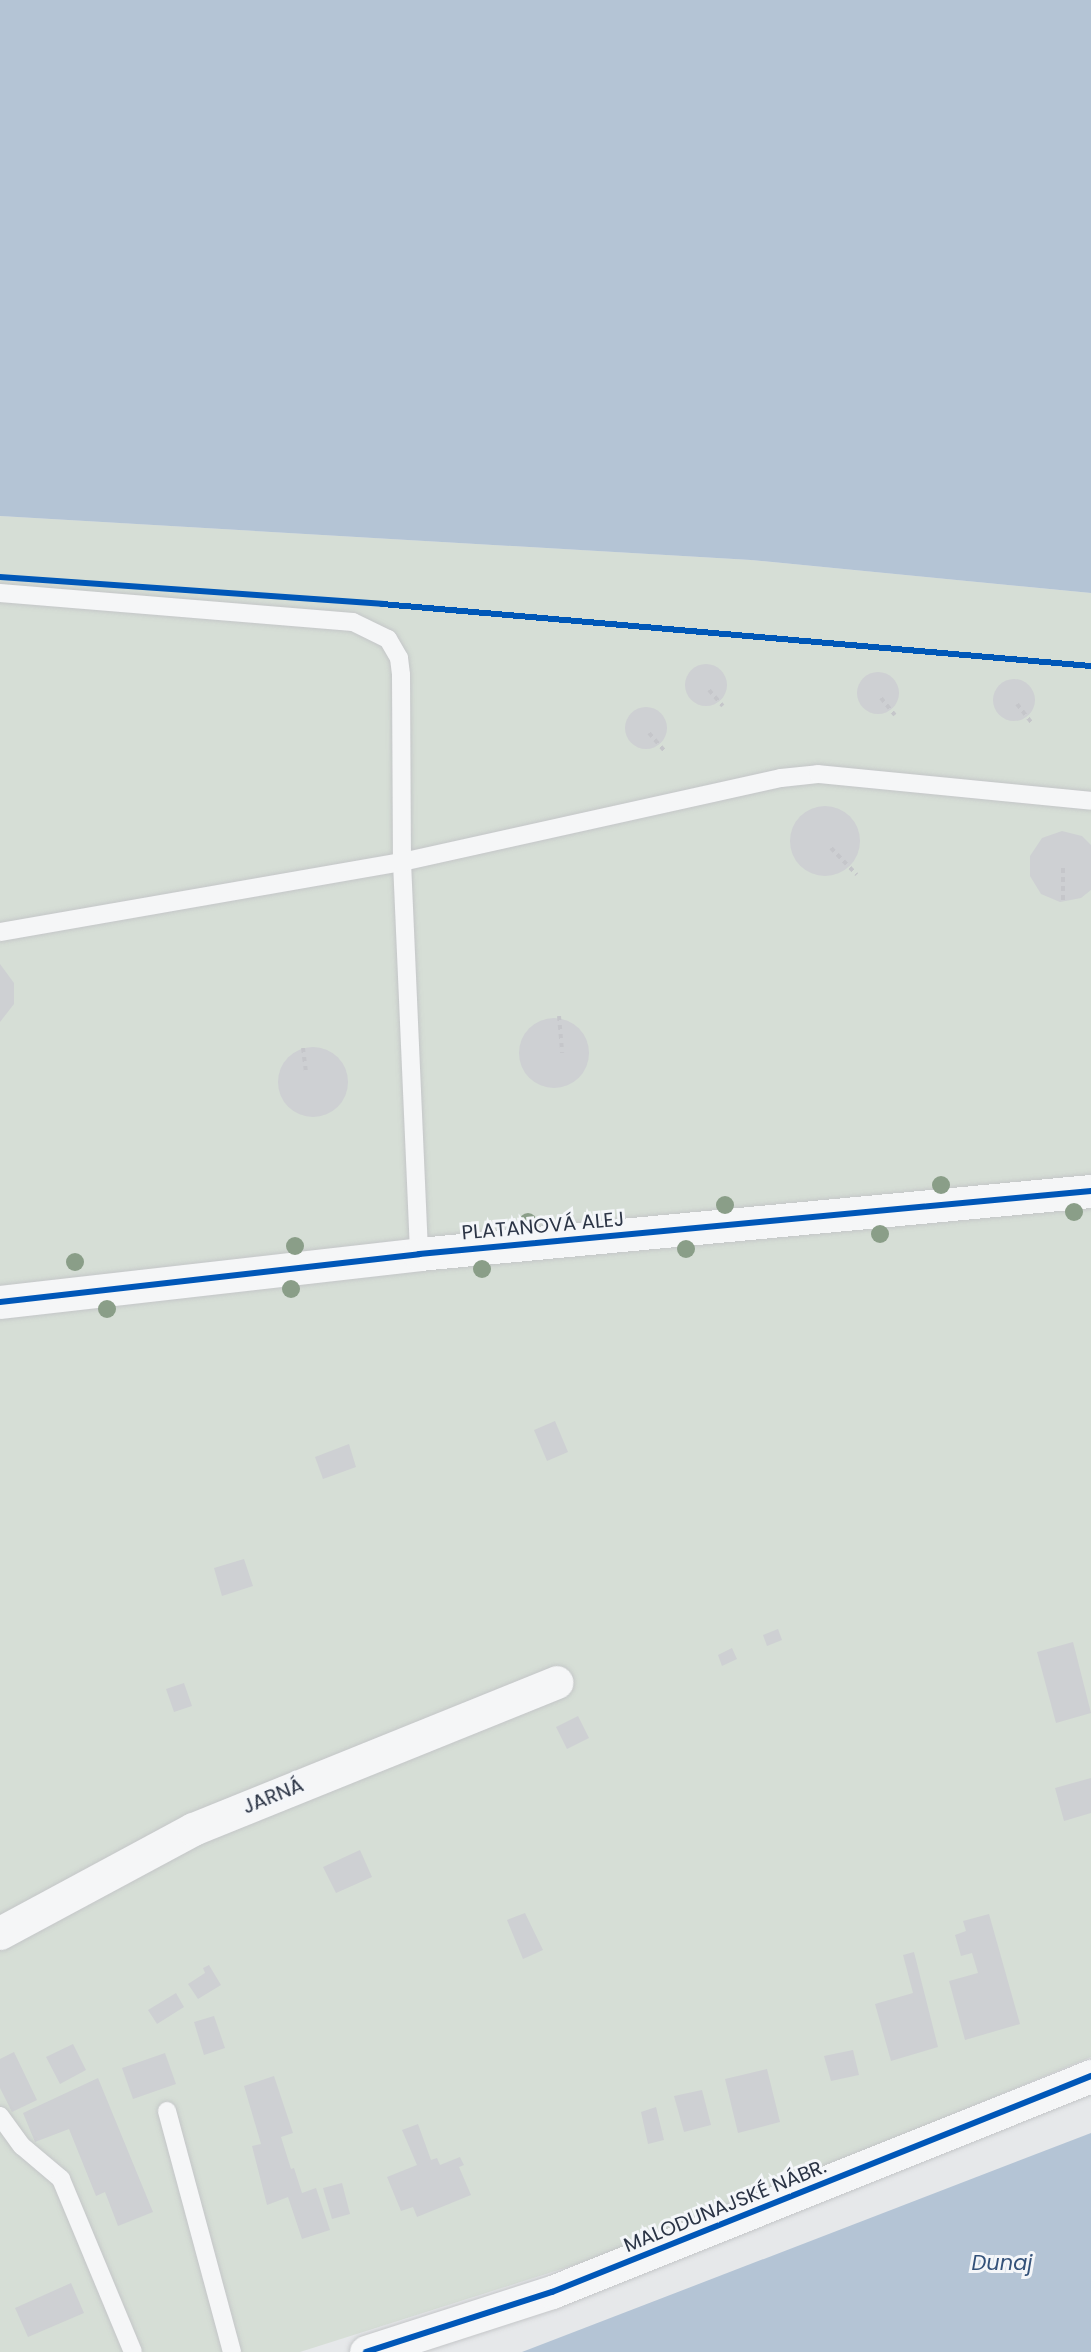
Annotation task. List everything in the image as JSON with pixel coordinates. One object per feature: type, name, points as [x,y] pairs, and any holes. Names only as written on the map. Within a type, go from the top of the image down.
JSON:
[{"type":"street","name":"PLATANOVÁ ALEJ","points":[[0,1302],[419,1254],[1091,1191]]},
{"type":"street","name":"JARNÁ","points":[[0,1933],[193,1829],[556,1682]]},
{"type":"street","name":"MALODUNAJSKÉ NÁBR.","points":[[366,2352],[562,2288],[1091,2076]]},
{"type":"lane","points":[[0,593],[353,622],[380,634],[399,658],[402,862],[419,1254]]},
{"type":"lane","points":[[0,932],[402,862],[729,786],[818,774],[1091,801]]},
{"type":"lane","points":[[167,2111],[232,2352]]},
{"type":"lane","points":[[0,2116],[22,2146],[61,2179],[133,2352]]},
{"type":"path","points":[[709,690],[723,706]]},
{"type":"path","points":[[880,698],[895,715]]},
{"type":"path","points":[[1017,704],[1031,722]]},
{"type":"path","points":[[649,733],[664,750]]},
{"type":"path","points":[[831,848],[857,875]]},
{"type":"path","points":[[1063,866],[1063,900]]},
{"type":"path","points":[[559,1016],[562,1053]]},
{"type":"path","points":[[303,1048],[306,1072]]},
{"type":"shaded area","points":[[0,516],[751,560],[1091,593],[1091,2057],[631,2247],[300,2352],[0,2352]]},
{"type":"water","points":[[0,0],[1091,0],[1091,593],[751,560],[0,516]]},
{"type":"water","name":"Dunaj","points":[[1091,2133],[1091,2352],[522,2352]]},
{"type":"building","points":[[706,664],[721,670],[727,685],[721,700],[706,706],[691,700],[685,685],[691,670]]},
{"type":"building","points":[[878,672],[893,678],[899,693],[893,708],[878,714],[863,708],[857,693],[863,678]]},
{"type":"building","points":[[1014,679],[1029,685],[1035,700],[1029,715],[1014,721],[999,715],[993,700],[999,685]]},
{"type":"building","points":[[646,707],[661,713],[667,728],[661,743],[646,749],[631,743],[625,728],[631,713]]},
{"type":"building","points":[[825,806],[838,809],[850,816],[857,828],[860,841],[857,854],[850,866],[838,873],[825,876],[812,873],[800,866],[793,854],[790,841],[793,828],[800,816],[812,809]]},
{"type":"building","points":[[1062,831],[1082,836],[1091,845],[1091,890],[1081,898],[1060,902],[1041,894],[1030,876],[1030,856],[1042,838]]},
{"type":"building","points":[[0,964],[14,983],[14,1004],[0,1022]]},
{"type":"building","points":[[554,1018],[567,1021],[579,1028],[586,1040],[589,1053],[586,1066],[579,1078],[567,1085],[554,1088],[541,1085],[529,1078],[522,1066],[519,1053],[522,1040],[529,1028],[541,1021]]},
{"type":"building","points":[[313,1047],[326,1050],[338,1057],[345,1069],[348,1082],[345,1095],[338,1107],[326,1114],[313,1117],[300,1114],[288,1107],[281,1095],[278,1082],[281,1069],[288,1057],[300,1050]]},
{"type":"building","points":[[555,1421],[568,1452],[547,1461],[534,1430]]},
{"type":"building","points":[[349,1444],[356,1467],[323,1479],[315,1457]]},
{"type":"building","points":[[244,1559],[253,1586],[222,1596],[214,1568]]},
{"type":"building","points":[[778,1629],[782,1640],[767,1646],[763,1635]]},
{"type":"building","points":[[1073,1642],[1091,1713],[1056,1723],[1037,1652]]},
{"type":"building","points":[[732,1648],[737,1659],[722,1666],[718,1655]]},
{"type":"building","points":[[184,1683],[192,1706],[174,1712],[166,1689]]},
{"type":"building","points":[[578,1716],[589,1738],[567,1749],[556,1727]]},
{"type":"building","points":[[1091,1778],[1091,1813],[1064,1821],[1055,1788]]},
{"type":"building","points":[[360,1850],[372,1877],[336,1893],[323,1867]]},
{"type":"building","points":[[525,1913],[543,1950],[523,1959],[507,1920]]},
{"type":"building","points":[[989,1914],[1020,2024],[965,2040],[949,1981],[978,1973],[972,1953],[961,1956],[955,1935],[966,1931],[963,1921]]},
{"type":"building","points":[[914,1952],[938,2047],[891,2061],[875,2004],[913,1993],[903,1955]]},
{"type":"building","points":[[209,1965],[221,1985],[198,1999],[188,1984],[205,1973],[203,1968]]},
{"type":"building","points":[[176,1993],[184,2007],[157,2024],[148,2010]]},
{"type":"building","points":[[214,2016],[225,2048],[204,2055],[194,2022]]},
{"type":"building","points":[[73,2044],[86,2070],[60,2084],[46,2057]]},
{"type":"building","points":[[853,2050],[859,2075],[831,2081],[824,2056]]},
{"type":"building","points":[[14,2052],[37,2100],[12,2112],[0,2088],[0,2059]]},
{"type":"building","points":[[165,2053],[176,2084],[133,2099],[122,2068]]},
{"type":"building","points":[[767,2069],[780,2122],[738,2133],[725,2079]]},
{"type":"building","points":[[274,2076],[293,2133],[281,2137],[291,2169],[294,2168],[302,2193],[316,2188],[330,2230],[302,2239],[288,2197],[267,2205],[252,2146],[261,2144],[244,2086]]},
{"type":"building","points":[[98,2078],[153,2212],[118,2226],[105,2192],[96,2196],[69,2129],[35,2142],[23,2113]]},
{"type":"building","points":[[702,2090],[711,2125],[684,2132],[674,2096]]},
{"type":"building","points":[[656,2107],[664,2140],[648,2144],[641,2112]]},
{"type":"building","points":[[418,2124],[431,2160],[437,2158],[440,2165],[460,2157],[464,2165],[459,2167],[471,2195],[417,2217],[413,2207],[401,2211],[387,2177],[417,2165],[402,2130]]},
{"type":"building","points":[[342,2183],[350,2214],[332,2219],[323,2188]]},
{"type":"building","points":[[71,2283],[84,2313],[28,2337],[15,2308]]},
{"type":"cycle path","points":[[0,577],[382,604],[1091,666]]},
{"type":"cycle path","points":[[0,1302],[419,1254],[1091,1191]]},
{"type":"cycle path","points":[[366,2352],[552,2292],[1091,2076]]}]
